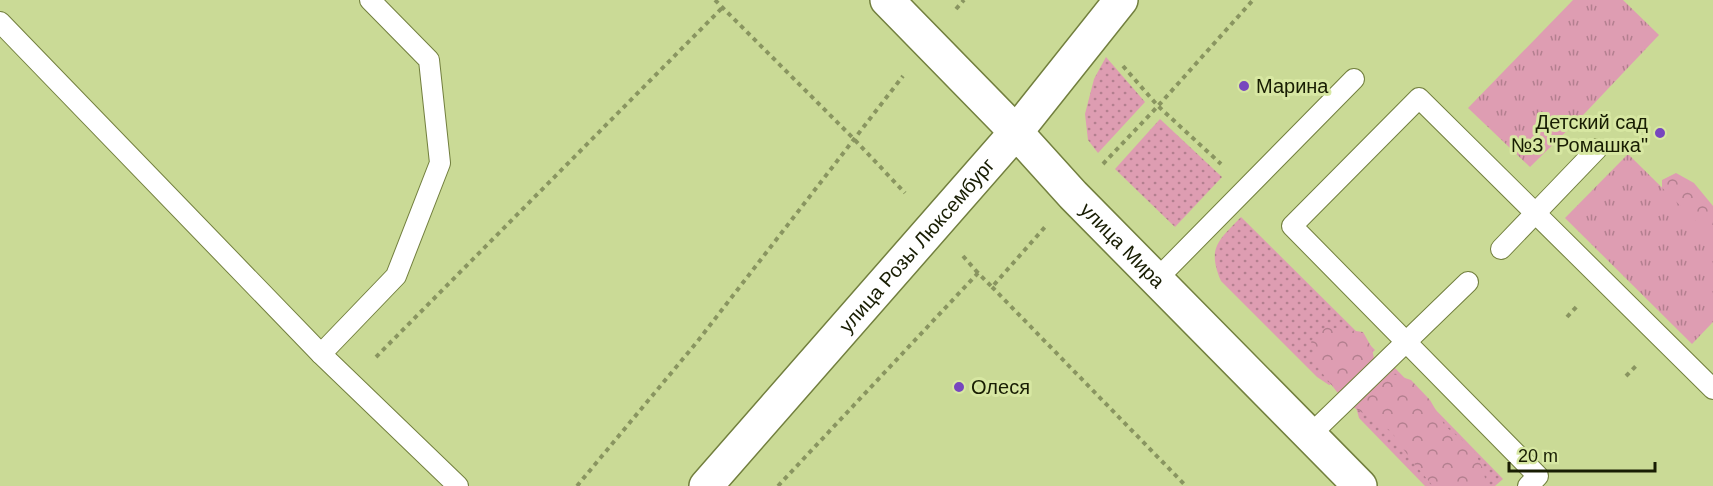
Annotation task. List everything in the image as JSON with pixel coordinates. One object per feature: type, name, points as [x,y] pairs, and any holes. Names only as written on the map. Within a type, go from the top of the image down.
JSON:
[{"type":"main road","name":"улица Мира","points":[[887,0],[1016,132],[1073,195],[1360,486]]},
{"type":"main road","name":"улица Розы Люксембург","points":[[706,486],[1016,132],[1121,0]]},
{"type":"lane","points":[[321,354],[396,276],[440,163],[429,60],[370,0]]},
{"type":"lane","points":[[0,22],[321,354],[458,486]]},
{"type":"lane","points":[[1157,279],[1354,79]]},
{"type":"lane","points":[[1528,486],[1538,476],[1292,226],[1419,98],[1709,378]]},
{"type":"lane","points":[[1501,249],[1597,149]]},
{"type":"lane","points":[[1310,435],[1468,282]]},
{"type":"path","points":[[715,0],[853,138],[978,273],[1186,486]]},
{"type":"path","points":[[577,486],[697,342],[853,138],[964,0]]},
{"type":"path","points":[[992,287],[1073,195],[1158,106],[1253,0]]},
{"type":"path","points":[[350,383],[722,8]]},
{"type":"path","points":[[778,486],[978,273]]},
{"type":"green space","points":[[1573,0],[1623,0],[1659,35],[1530,167],[1468,108]]},
{"type":"green space","points":[[1106,57],[1145,102],[1098,153],[1088,140],[1085,114],[1094,79]]},
{"type":"green space","points":[[1160,119],[1222,177],[1175,227],[1115,169]]},
{"type":"green space","points":[[1628,154],[1713,238],[1713,322],[1692,344],[1565,218]]},
{"type":"green space","points":[[1676,173],[1694,183],[1713,206],[1713,264],[1662,202],[1662,180]]},
{"type":"green space","points":[[1241,217],[1375,350],[1343,382],[1329,385],[1317,377],[1221,281],[1215,260],[1217,246],[1226,232]]},
{"type":"green space","points":[[1326,327],[1363,332],[1372,348],[1375,364],[1390,373],[1411,380],[1430,400],[1445,426],[1473,449],[1483,469],[1485,486],[1433,486],[1391,431],[1350,405],[1337,392],[1316,365],[1311,341]]},
{"type":"green space","points":[[1393,366],[1503,479],[1495,486],[1425,486],[1359,418],[1356,407]]},
{"type":"place","name":"Марина","points":[[1244,86]]},
{"type":"place","name":"Детский сад №3 \"Ромашка\"","points":[[1660,133]]},
{"type":"place","name":"Олеся","points":[[959,387]]}]
